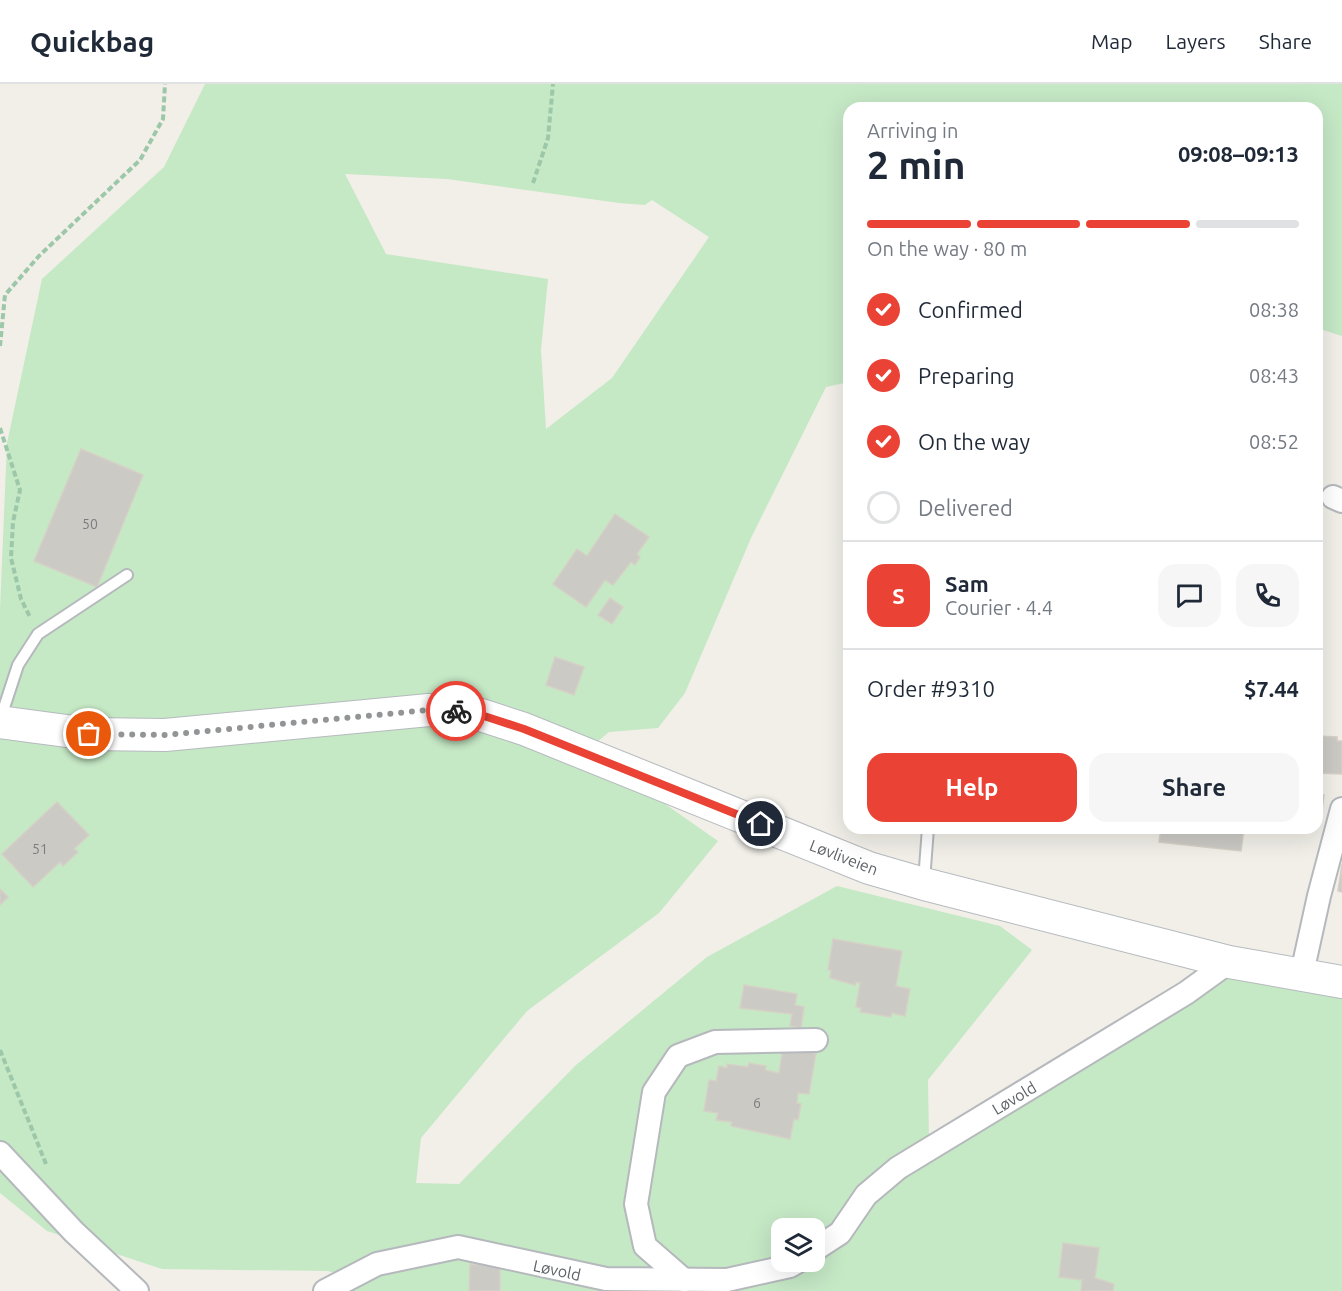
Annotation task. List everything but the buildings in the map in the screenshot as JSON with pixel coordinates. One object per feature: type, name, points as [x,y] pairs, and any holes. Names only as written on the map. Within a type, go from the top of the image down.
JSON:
[{"type":"main road","name":"Løvliveien","points":[[0,721],[89,734],[165,735],[429,710],[481,715],[524,729],[868,867],[924,884],[1229,962],[1302,973],[1342,982]]},
{"type":"street","points":[[1302,973],[1342,809]]},
{"type":"street","name":"Løvold","points":[[825,1243],[840,1233],[866,1195],[898,1168],[1186,993],[1229,962]]},
{"type":"street","points":[[684,1280],[645,1246],[636,1204],[654,1092],[678,1056],[715,1042],[816,1040]]},
{"type":"street","points":[[0,1153],[74,1232],[137,1291]]},
{"type":"street","name":"Løvold","points":[[325,1291],[377,1264],[459,1247],[606,1280],[727,1280],[771,1270]]},
{"type":"lane","points":[[0,721],[18,664],[38,634],[127,575]]},
{"type":"lane","points":[[924,884],[928,834]]},
{"type":"path","points":[[0,346],[5,296],[39,256],[140,160],[164,120],[165,84]]},
{"type":"path","points":[[533,183],[548,138],[553,84]]},
{"type":"path","points":[[0,428],[20,490],[13,522],[11,558],[21,599],[38,634]]},
{"type":"path","points":[[0,1050],[48,1168]]},
{"type":"green space","points":[[205,84],[1342,84],[1342,336],[1323,330],[1323,102],[843,102],[843,383],[826,387],[751,538],[685,693],[658,728],[609,732],[577,759],[655,797],[718,841],[659,913],[527,1011],[421,1138],[416,1183],[459,1184],[576,1065],[707,957],[837,886],[1000,926],[1032,950],[928,1080],[929,1140],[1220,967],[1342,997],[1342,1291],[325,1291],[347,1277],[328,1271],[162,1269],[47,1231],[0,1193],[0,609],[7,443],[42,279],[164,167]],"holes":[[[345,174],[447,179],[645,205],[652,200],[709,237],[612,378],[546,429],[541,350],[548,279],[386,254]]]},
{"type":"way so far","points":[[89,734],[165,735],[429,710],[456,711]]},
{"type":"route","points":[[456,711],[481,715],[524,729],[761,824]]}]
